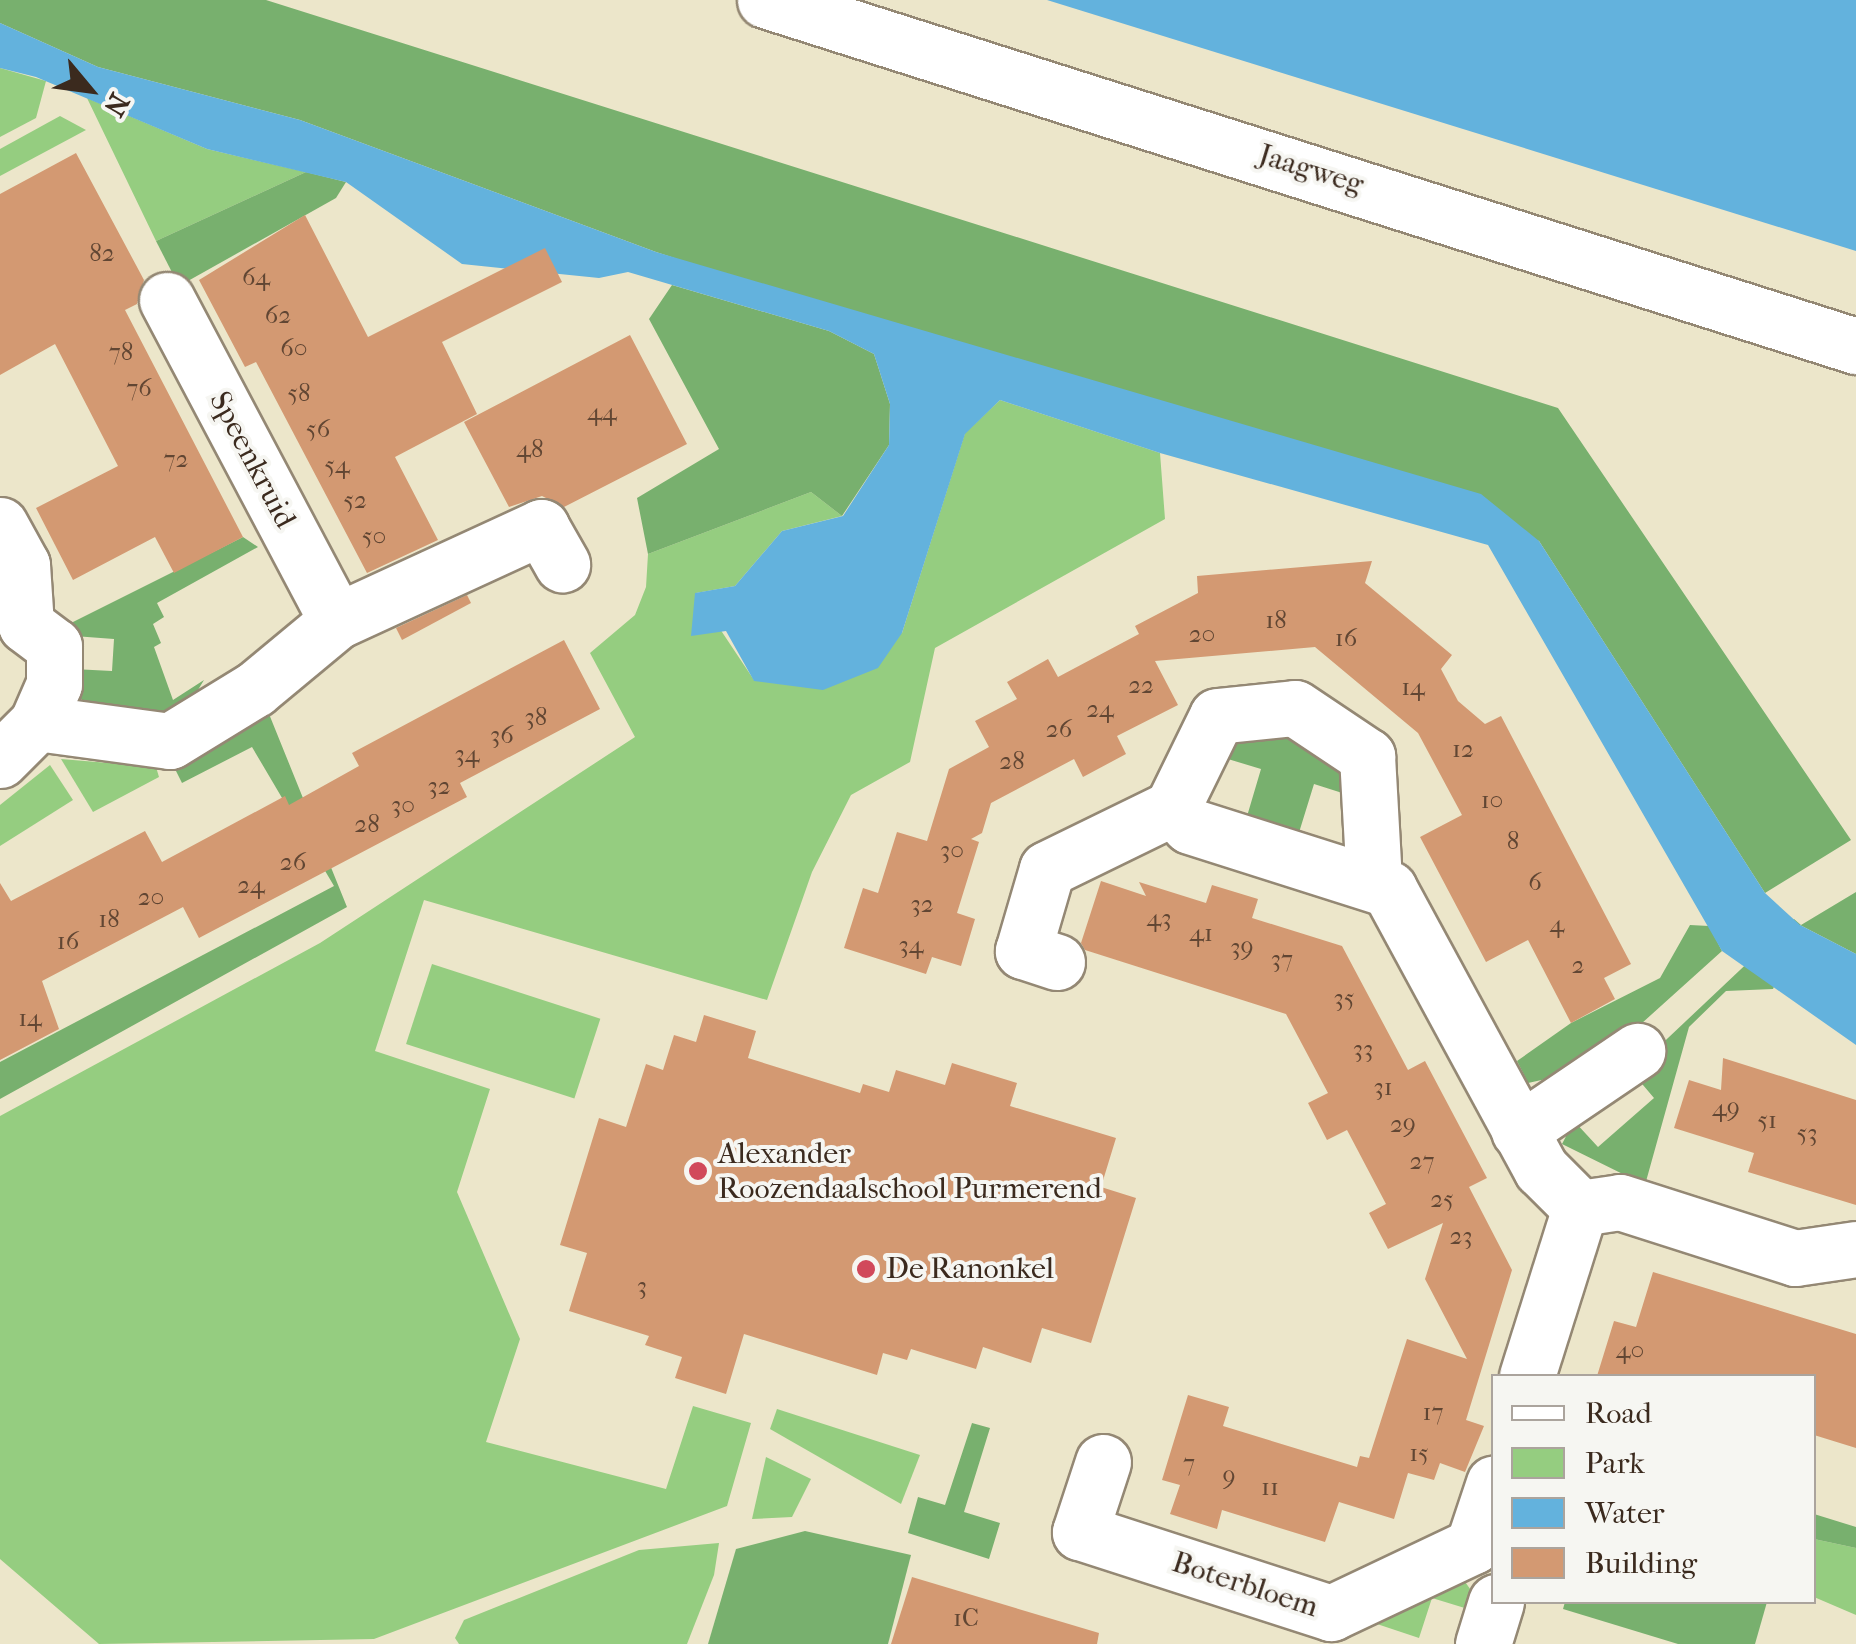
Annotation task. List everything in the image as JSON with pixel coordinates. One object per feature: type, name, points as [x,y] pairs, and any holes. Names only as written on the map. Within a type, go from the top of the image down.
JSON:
[{"type":"street","name":"Jaagweg","points":[[765,0],[1856,346]]},
{"type":"street","name":"Speenkruid","points":[[167,300],[336,621]]},
{"type":"street","points":[[0,525],[22,566],[26,625],[54,646],[54,684],[18,741]]},
{"type":"street","points":[[18,741],[170,741],[254,689],[336,621],[541,528],[562,564]]},
{"type":"street","points":[[1057,962],[1022,951],[1047,869],[1172,808],[1217,716],[1295,708],[1368,756],[1374,883]]},
{"type":"street","points":[[1172,808],[1190,826],[1389,889],[1541,1168],[1580,1208]]},
{"type":"street","points":[[1519,1131],[1637,1052]]},
{"type":"street","points":[[1580,1208],[1620,1202],[1795,1258],[1856,1249]]},
{"type":"street","points":[[1528,1374],[1580,1208]]},
{"type":"street","name":"Boterbloem","points":[[1103,1462],[1080,1532],[1330,1629],[1484,1564],[1491,1508]]},
{"type":"street","points":[[1483,1644],[1495,1604]]},
{"type":"green space","points":[[0,0],[266,0],[1558,408],[1851,840],[1765,893],[1539,541],[656,252],[300,120],[98,67],[0,23]]},
{"type":"green space","points":[[0,68],[46,81],[36,118],[0,137]]},
{"type":"green space","points":[[87,98],[207,149],[306,172],[156,241]]},
{"type":"green space","points":[[60,116],[86,130],[0,176],[0,149]]},
{"type":"green space","points":[[306,172],[346,182],[336,198],[179,286],[156,241]]},
{"type":"green space","points":[[672,285],[829,331],[874,354],[890,404],[889,445],[842,516],[811,492],[648,554],[637,498],[719,449],[649,319]]},
{"type":"green space","points":[[1000,400],[1160,453],[1165,519],[935,648],[910,762],[851,795],[812,872],[767,1000],[424,900],[375,1051],[490,1089],[457,1192],[520,1339],[486,1442],[666,1489],[693,1406],[751,1423],[727,1506],[374,1639],[99,1644],[0,1559],[0,1116],[320,943],[635,737],[590,653],[635,615],[646,587],[648,554],[811,492],[842,516],[782,531],[735,586],[696,593],[754,680],[902,633],[965,433]]},
{"type":"green space","points":[[243,537],[258,547],[157,603],[164,617],[153,624],[161,643],[154,647],[173,700],[204,680],[187,708],[165,719],[87,708],[74,688],[73,669],[112,671],[114,639],[74,636],[73,622]]},
{"type":"green space","points":[[267,709],[347,907],[0,1099],[0,1062],[334,886],[252,747],[182,783],[173,765]]},
{"type":"green space","points":[[1251,726],[1325,744],[1358,798],[1314,784],[1297,839],[1245,823],[1261,769],[1218,756]]},
{"type":"green space","points":[[61,759],[156,767],[159,777],[93,812]]},
{"type":"green space","points":[[50,765],[73,800],[0,846],[0,805]]},
{"type":"green space","points":[[1856,892],[1856,954],[1800,925],[1773,989],[1726,991],[1689,1027],[1645,1185],[1562,1144],[1574,1121],[1598,1147],[1654,1098],[1632,1072],[1794,919],[1801,925]]},
{"type":"green space","points":[[1690,925],[1709,926],[1722,951],[1591,1069],[1528,1083],[1517,1061],[1571,1023],[1660,978]]},
{"type":"green space","points":[[432,964],[600,1019],[574,1099],[406,1044]]},
{"type":"green space","points":[[777,1409],[920,1455],[901,1504],[770,1429]]},
{"type":"green space","points":[[972,1423],[990,1428],[964,1512],[1000,1523],[989,1559],[908,1533],[918,1497],[945,1505]]},
{"type":"green space","points":[[766,1457],[811,1479],[792,1517],[752,1519]]},
{"type":"green space","points":[[1816,1515],[1856,1527],[1856,1548],[1816,1539]]},
{"type":"green space","points":[[805,1531],[911,1555],[888,1644],[708,1644],[736,1549]]},
{"type":"green space","points":[[1816,1539],[1856,1548],[1856,1615],[1816,1598]]},
{"type":"green space","points":[[719,1543],[714,1575],[687,1644],[459,1644],[455,1638],[464,1620],[639,1550]]},
{"type":"green space","points":[[1463,1579],[1473,1593],[1468,1609],[1432,1598],[1419,1638],[1377,1624]]},
{"type":"green space","points":[[1564,1604],[1766,1604],[1755,1644],[1678,1644],[1563,1609]]},
{"type":"water","points":[[1047,0],[1856,0],[1856,251]]},
{"type":"water","points":[[0,23],[98,67],[300,120],[656,252],[1481,494],[1539,541],[1765,893],[1800,925],[1856,954],[1856,1045],[1722,951],[1488,545],[1160,453],[1000,400],[965,434],[902,633],[878,668],[823,690],[754,681],[726,631],[691,636],[695,593],[735,586],[782,531],[843,516],[889,445],[890,404],[874,354],[829,331],[628,272],[599,278],[462,264],[346,182],[207,149],[36,77],[0,68]]},
{"type":"building","points":[[76,153],[144,280],[137,304],[125,310],[243,537],[174,573],[155,537],[73,580],[36,508],[118,466],[55,344],[0,375],[0,194]]},
{"type":"building","points":[[305,215],[368,337],[545,248],[562,282],[442,342],[477,414],[395,457],[438,540],[367,573],[256,362],[245,367],[199,280]]},
{"type":"building","points":[[630,335],[687,444],[564,507],[542,496],[509,507],[464,422]]},
{"type":"building","points":[[1372,561],[1365,583],[1452,655],[1441,669],[1458,701],[1485,724],[1501,716],[1631,964],[1604,978],[1615,999],[1571,1023],[1528,940],[1486,962],[1420,837],[1462,815],[1418,733],[1315,647],[1155,661],[1178,705],[1117,736],[1126,754],[1083,777],[1074,759],[991,803],[982,833],[971,839],[979,842],[957,913],[975,919],[961,966],[932,957],[926,974],[844,948],[863,888],[878,893],[897,832],[927,841],[949,769],[989,747],[975,721],[1017,699],[1007,682],[1048,659],[1058,677],[1139,634],[1135,626],[1198,593],[1197,576]]},
{"type":"building","points":[[467,595],[471,603],[402,640],[396,628]]},
{"type":"building","points":[[564,640],[600,709],[460,783],[467,797],[199,938],[183,907],[42,981],[59,1029],[0,1060],[0,883],[11,901],[145,831],[162,862],[285,796],[289,805],[359,766],[352,753]]},
{"type":"building","points":[[1101,881],[1146,896],[1139,882],[1206,903],[1212,885],[1258,899],[1252,918],[1342,946],[1408,1070],[1425,1061],[1487,1178],[1469,1187],[1512,1270],[1466,1420],[1484,1426],[1465,1472],[1440,1463],[1434,1480],[1408,1473],[1394,1519],[1339,1502],[1325,1542],[1222,1510],[1217,1529],[1170,1514],[1180,1485],[1162,1480],[1188,1395],[1229,1407],[1223,1426],[1357,1467],[1360,1456],[1369,1458],[1407,1339],[1467,1359],[1425,1279],[1443,1223],[1388,1249],[1369,1213],[1386,1204],[1347,1130],[1327,1140],[1308,1103],[1328,1093],[1286,1014],[1085,950],[1081,943]]},
{"type":"building","points":[[704,1015],[756,1031],[748,1058],[860,1093],[863,1084],[889,1092],[896,1070],[945,1085],[952,1063],[1017,1083],[1010,1106],[1116,1138],[1101,1187],[1136,1198],[1091,1343],[1042,1328],[1031,1363],[983,1347],[976,1369],[911,1349],[907,1360],[883,1353],[877,1375],[744,1334],[726,1394],[675,1378],[682,1357],[645,1345],[649,1336],[569,1311],[587,1253],[560,1245],[599,1118],[626,1127],[646,1064],[663,1070],[674,1035],[696,1042]]},
{"type":"building","points":[[1723,1058],[1856,1100],[1856,1205],[1748,1172],[1754,1153],[1674,1128],[1689,1080],[1721,1090]]},
{"type":"building","points":[[1653,1272],[1856,1334],[1856,1448],[1816,1436],[1816,1374],[1598,1374],[1614,1321],[1636,1327]]},
{"type":"building","points":[[912,1577],[1099,1633],[1097,1644],[891,1644]]},
{"type":"place","name":"Alexander Roozendaalschool Purmerend","points":[[698,1171]]},
{"type":"place","name":"De Ranonkel","points":[[866,1269]]}]
